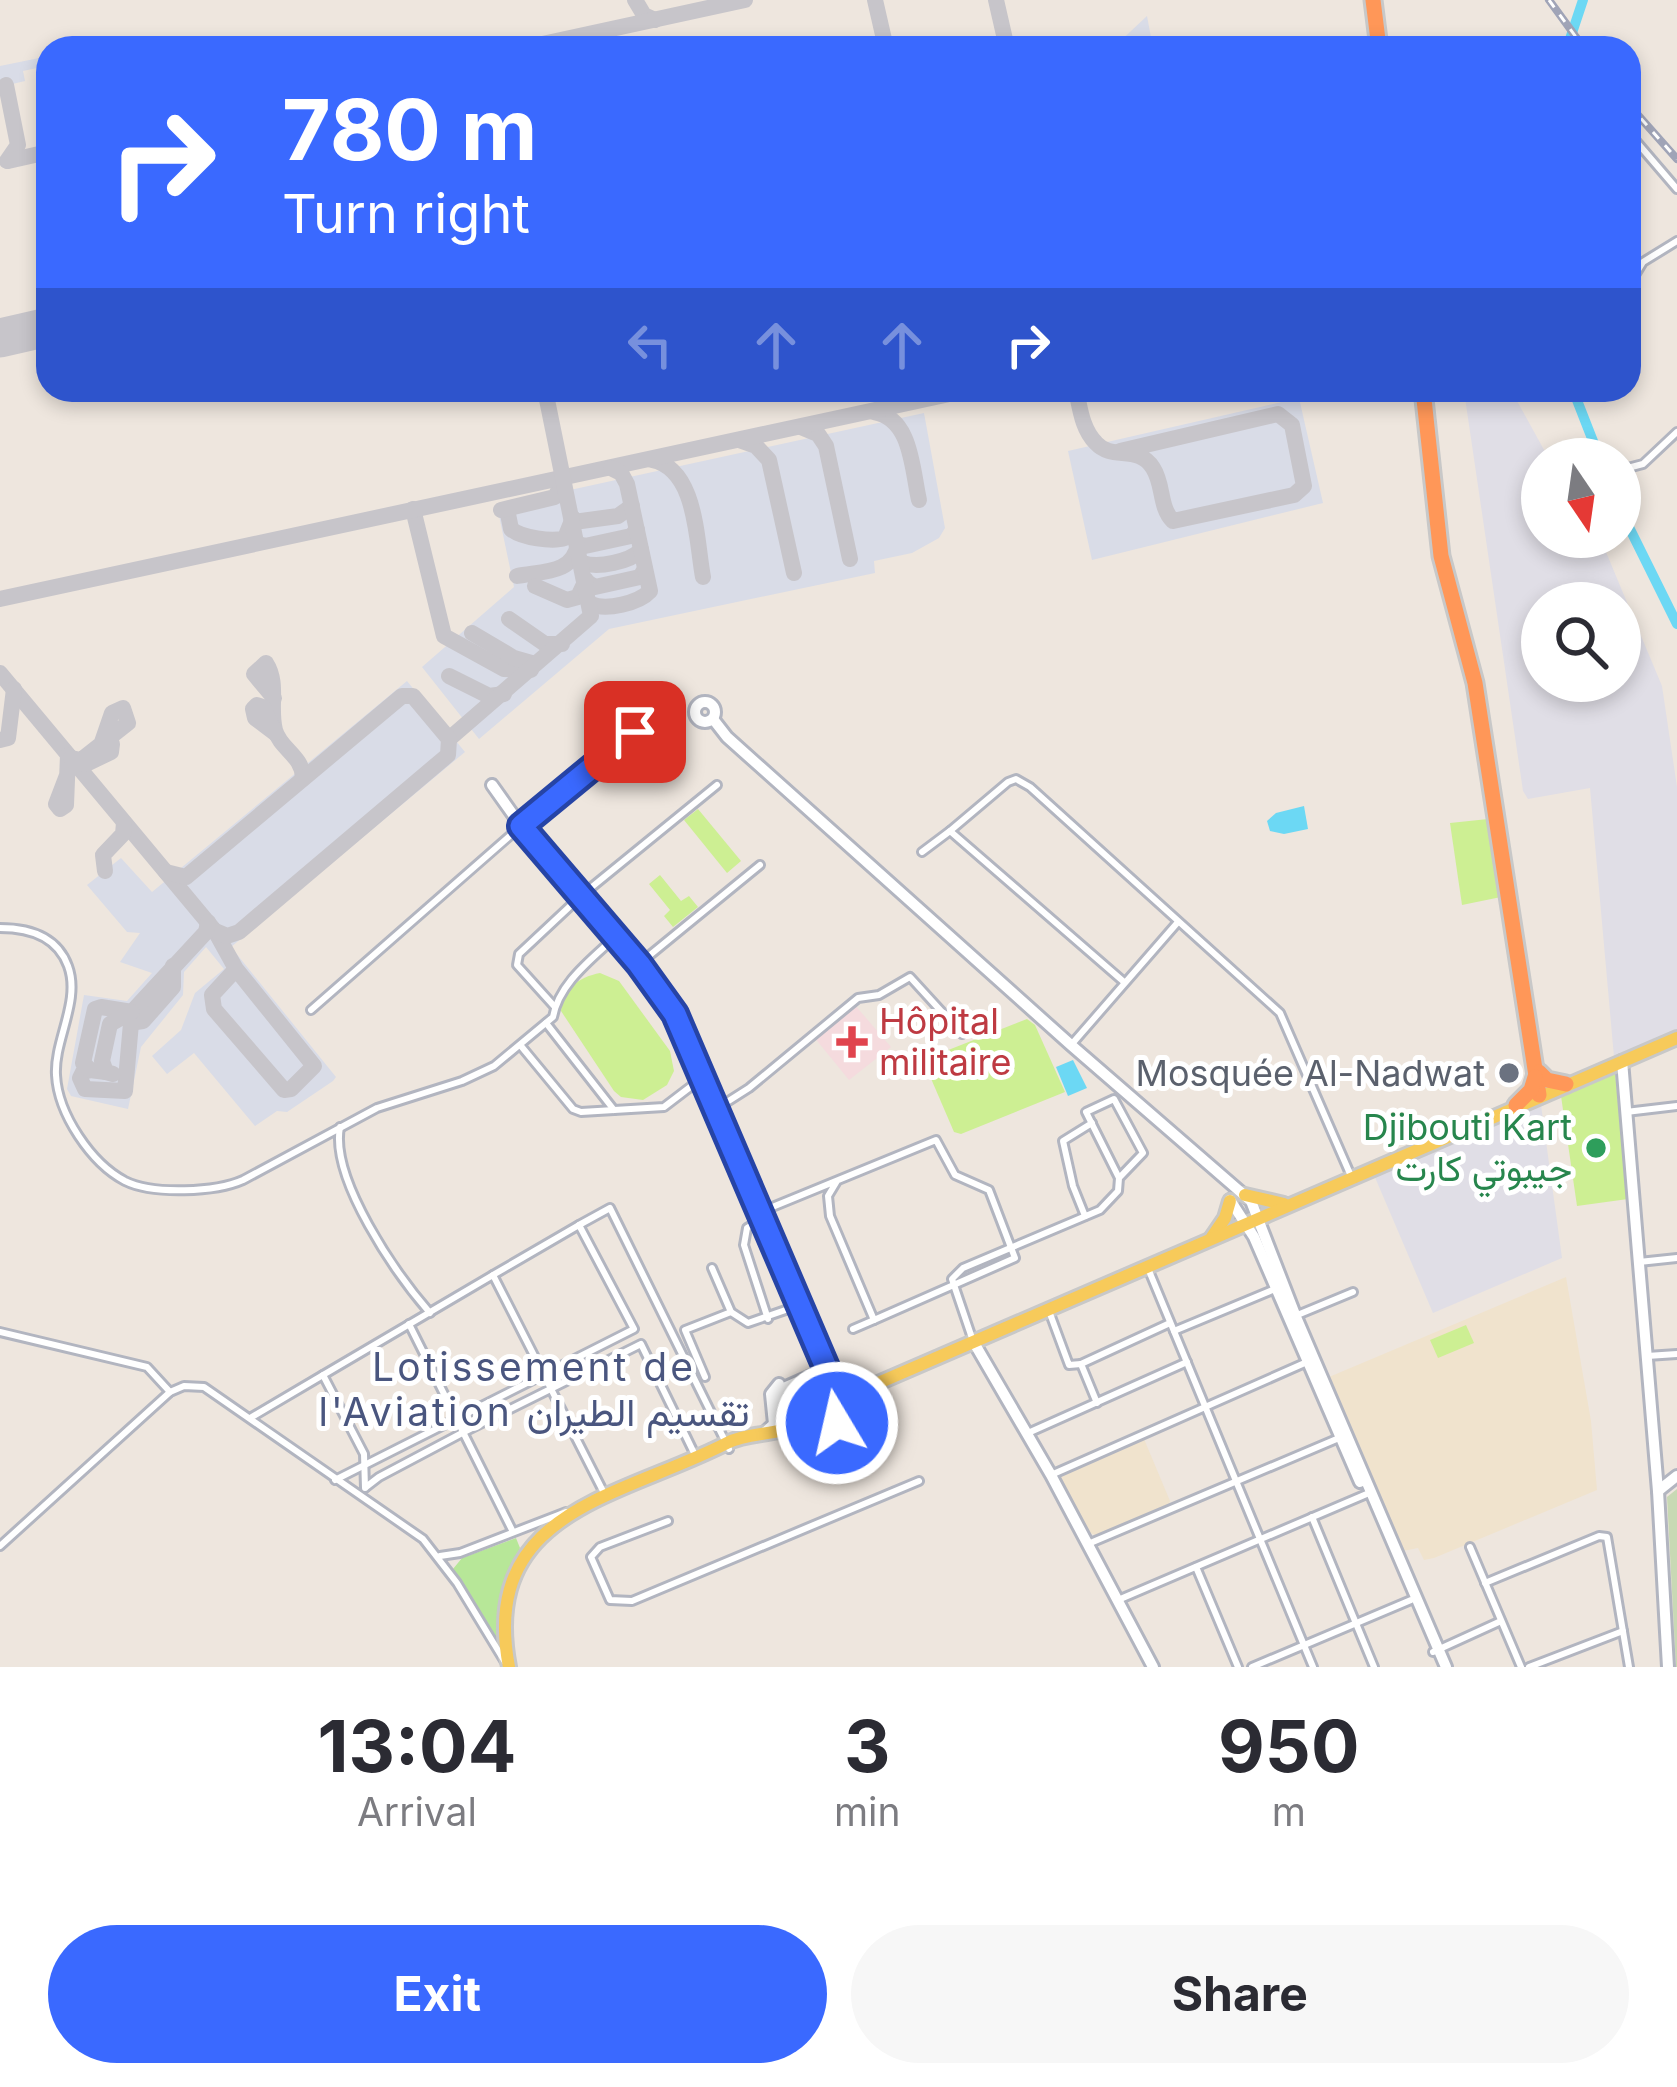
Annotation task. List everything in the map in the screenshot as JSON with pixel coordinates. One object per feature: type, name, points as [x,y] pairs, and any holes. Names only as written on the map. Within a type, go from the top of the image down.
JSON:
[{"type":"highway","points":[[1373,0],[1378,36]]},
{"type":"highway","points":[[1424,402],[1442,556],[1475,682],[1537,1069],[1531,1090],[1516,1106]]},
{"type":"highway","points":[[1537,1069],[1553,1090]]},
{"type":"highway","points":[[1537,1069],[1553,1090]]},
{"type":"main road","points":[[726,1447],[1677,1038]]},
{"type":"main road","points":[[1245,1195],[1285,1204]]},
{"type":"main road","points":[[1211,1238],[1230,1201]]},
{"type":"main road","points":[[822,1406],[829,1432],[850,1403],[886,1380]]},
{"type":"main road","points":[[822,1406],[838,1420]]},
{"type":"main road","points":[[509,1667],[504,1622],[510,1587],[535,1541],[572,1510],[696,1458],[794,1427],[822,1406]]},
{"type":"street","points":[[1641,147],[1677,189]]},
{"type":"street","points":[[1641,265],[1674,245]]},
{"type":"street","points":[[1641,465],[1677,432]]},
{"type":"street","points":[[708,720],[1245,1195],[1275,1289],[1292,1317]]},
{"type":"street","points":[[311,1010],[635,732]]},
{"type":"street","points":[[922,852],[1008,782],[1024,782],[1280,1013],[1351,1176]]},
{"type":"street","points":[[492,785],[675,1014],[823,1362],[822,1406],[784,1414],[778,1407],[779,1390],[822,1371],[823,1362]]},
{"type":"street","points":[[555,1006],[517,965],[519,953],[717,785]]},
{"type":"street","points":[[950,831],[1124,982]]},
{"type":"street","points":[[639,964],[760,865]]},
{"type":"street","points":[[1070,1045],[1178,922]]},
{"type":"street","points":[[0,928],[34,932],[53,943],[70,969],[68,1009],[55,1071],[59,1095],[81,1139],[123,1180],[140,1186],[221,1190],[377,1108],[493,1066],[546,1023],[582,968],[615,937]]},
{"type":"street","points":[[716,1109],[749,1088],[858,998],[879,995],[910,976],[962,1034]]},
{"type":"street","points":[[546,1023],[616,1112]]},
{"type":"street","points":[[520,1046],[573,1109],[616,1112],[664,1107],[702,1078]]},
{"type":"street","points":[[1622,1061],[1668,1667]]},
{"type":"street","points":[[1119,1178],[1143,1153],[1114,1099],[1086,1112],[1119,1178],[1111,1202],[963,1268],[952,1279],[952,1288],[973,1340],[1052,1475],[1153,1667]]},
{"type":"street","points":[[1626,1112],[1677,1106]]},
{"type":"street","points":[[1085,1216],[1063,1141],[1092,1124]]},
{"type":"street","points":[[340,1126],[341,1171],[395,1269],[430,1312]]},
{"type":"street","points":[[768,1319],[744,1245],[747,1228],[761,1215],[936,1140],[955,1174],[988,1190],[1012,1262],[853,1329]]},
{"type":"street","points":[[1223,1180],[1230,1201],[1251,1220],[1442,1667]]},
{"type":"street","points":[[837,1181],[828,1196],[830,1216],[874,1320]]},
{"type":"street","points":[[250,1418],[610,1208],[726,1447]]},
{"type":"street","points":[[578,1225],[696,1458]]},
{"type":"street","points":[[1639,1262],[1677,1258]]},
{"type":"street","points":[[1147,1266],[1312,1667]]},
{"type":"street","points":[[712,1268],[731,1312],[748,1323],[800,1305]]},
{"type":"street","points":[[493,1275],[605,1496]]},
{"type":"street","points":[[1048,1308],[1069,1365],[1081,1364],[1275,1289]]},
{"type":"street","points":[[1292,1317],[1353,1292]]},
{"type":"street","points":[[705,1377],[685,1330],[731,1312]]},
{"type":"street","points":[[409,1324],[513,1532]]},
{"type":"street","points":[[335,1480],[634,1329]]},
{"type":"street","points":[[0,1332],[147,1367],[170,1391]]},
{"type":"street","points":[[364,1492],[379,1477],[641,1344]]},
{"type":"street","points":[[1647,1356],[1677,1354]]},
{"type":"street","points":[[1052,1475],[1312,1360]]},
{"type":"street","points":[[763,1434],[775,1420],[772,1390],[821,1368],[823,1362]]},
{"type":"street","points":[[1028,1433],[1187,1362]]},
{"type":"street","points":[[1081,1364],[1097,1402]]},
{"type":"street","points":[[323,1375],[366,1463],[364,1492]]},
{"type":"street","points":[[0,1546],[170,1391],[204,1387],[335,1480],[364,1492],[423,1539],[440,1556],[484,1634],[509,1667]]},
{"type":"street","points":[[1088,1544],[1345,1436]]},
{"type":"street","points":[[1658,1492],[1677,1476]]},
{"type":"street","points":[[668,1521],[600,1547],[591,1557],[610,1600],[632,1601],[919,1481]]},
{"type":"street","points":[[1118,1600],[1369,1493]]},
{"type":"street","points":[[1369,1493],[1436,1651]]},
{"type":"street","points":[[440,1556],[460,1553],[572,1510]]},
{"type":"street","points":[[1312,1517],[1374,1667]]},
{"type":"street","points":[[1485,1583],[1605,1535],[1629,1667]]},
{"type":"street","points":[[1469,1546],[1525,1667],[1623,1631]]},
{"type":"street","points":[[1196,1567],[1238,1667]]},
{"type":"street","points":[[1252,1667],[1411,1600]]},
{"type":"street","points":[[1436,1651],[1501,1622]]},
{"type":"shaded area","points":[[1147,16],[1151,36],[1126,36]]},
{"type":"shaded area","points":[[36,59],[36,68],[23,71],[25,81],[0,87],[0,66]]},
{"type":"shaded area","points":[[1282,402],[1300,402],[1323,503],[1092,560],[1068,451]]},
{"type":"shaded area","points":[[1466,402],[1518,402],[1537,438],[1521,438],[1521,558],[1609,558],[1619,582],[1521,582],[1521,702],[1641,702],[1641,636],[1662,686],[1677,787],[1677,1031],[1614,1057],[1590,788],[1528,799],[1523,791]]},
{"type":"shaded area","points":[[924,413],[945,528],[939,538],[912,553],[874,561],[875,573],[609,629],[479,739],[422,667],[514,587],[497,506]]},
{"type":"shaded area","points":[[407,681],[465,752],[231,947],[336,1077],[333,1081],[287,1112],[277,1111],[255,1126],[194,1053],[167,1074],[152,1056],[181,1030],[195,993],[224,969],[206,947],[184,972],[183,995],[141,1047],[128,1109],[71,1096],[67,1089],[84,995],[127,1001],[152,973],[120,962],[140,933],[127,932],[87,885],[121,858],[152,892]]},
{"type":"shaded area","name":"Hôpital militaire","points":[[854,1004],[891,1047],[849,1080],[814,1037]]},
{"type":"shaded area","points":[[1541,1105],[1562,1258],[1433,1313],[1374,1175]]},
{"type":"shaded area","points":[[1566,1277],[1591,1421],[1597,1490],[1434,1558],[1424,1560],[1418,1548],[1403,1551],[1329,1377]]},
{"type":"shaded area","points":[[1144,1439],[1168,1506],[1090,1533],[1059,1475]]},
{"type":"green space","points":[[698,809],[741,861],[727,873],[684,820]]},
{"type":"green space","points":[[1488,819],[1501,897],[1462,905],[1450,823]]},
{"type":"green space","points":[[660,875],[681,901],[689,896],[698,907],[673,927],[664,916],[670,910],[649,884]]},
{"type":"green space","points":[[600,973],[619,981],[670,1051],[674,1071],[667,1085],[643,1100],[621,1097],[614,1091],[561,1011],[573,985]]},
{"type":"green space","points":[[1027,1019],[1035,1025],[1065,1092],[961,1134],[954,1132],[923,1060]]},
{"type":"green space","name":"Djibouti Kart جيبوتي كارت","points":[[1615,1073],[1628,1199],[1577,1206],[1561,1096]]},
{"type":"green space","points":[[1466,1325],[1474,1343],[1438,1358],[1430,1340]]},
{"type":"green space","points":[[1677,1489],[1677,1667],[1676,1667],[1667,1497]]},
{"type":"green space","points":[[516,1538],[520,1548],[501,1596],[499,1638],[492,1641],[453,1569],[462,1558]]},
{"type":"water","points":[[1304,806],[1308,829],[1284,834],[1270,831],[1267,821],[1276,813]]},
{"type":"water","points":[[1073,1060],[1087,1088],[1068,1096],[1056,1067]]},
{"type":"waterway","points":[[1571,36],[1583,0]]},
{"type":"waterway","points":[[1578,402],[1592,438]]},
{"type":"waterway","points":[[1641,551],[1677,624]]},
{"type":"taxiway","points":[[635,0],[644,15],[655,20]]},
{"type":"taxiway","points":[[579,36],[745,0]]},
{"type":"taxiway","points":[[875,0],[883,36]]},
{"type":"taxiway","points":[[996,0],[1004,36]]},
{"type":"taxiway","points":[[6,85],[18,145],[7,161]]},
{"type":"taxiway","points":[[8,161],[36,155]]},
{"type":"taxiway","points":[[449,739],[591,616],[547,402]]},
{"type":"taxiway","points":[[0,599],[912,402]]},
{"type":"taxiway","points":[[1079,402],[1091,437],[1102,448],[1133,454],[1153,468],[1173,521],[1294,495],[1304,486],[1292,425],[1278,414],[1120,451]]},
{"type":"taxiway","points":[[874,412],[887,416],[903,435],[919,500]]},
{"type":"taxiway","points":[[801,427],[818,434],[826,446],[850,559]]},
{"type":"taxiway","points":[[739,440],[756,446],[769,460],[794,573]]},
{"type":"taxiway","points":[[652,460],[667,466],[686,491],[703,577]]},
{"type":"taxiway","points":[[591,604],[622,605],[650,591],[627,484],[611,468]]},
{"type":"taxiway","points":[[501,510],[555,497],[564,479]]},
{"type":"taxiway","points":[[574,522],[618,516],[632,506]]},
{"type":"taxiway","points":[[413,509],[444,636],[504,669],[531,670]]},
{"type":"taxiway","points":[[507,509],[511,529],[537,538],[565,538],[573,518]]},
{"type":"taxiway","points":[[517,576],[563,566],[578,544],[631,536],[637,530]]},
{"type":"taxiway","points":[[583,563],[614,563],[641,550]]},
{"type":"taxiway","points":[[587,582],[595,587],[640,577],[645,569]]},
{"type":"taxiway","points":[[535,586],[567,600],[578,597],[586,580]]},
{"type":"taxiway","points":[[509,619],[545,644],[562,644]]},
{"type":"taxiway","points":[[472,633],[514,658],[535,664]]},
{"type":"taxiway","points":[[274,698],[254,674],[266,663],[272,679],[273,687],[273,696],[273,704],[273,713],[275,730],[303,778]]},
{"type":"taxiway","points":[[0,673],[215,931],[236,969],[314,1066],[291,1089],[284,1090],[214,1009],[212,995],[236,969]]},
{"type":"taxiway","points":[[449,676],[489,696],[504,694]]},
{"type":"taxiway","points":[[0,740],[8,738],[14,689]]},
{"type":"taxiway","points":[[166,872],[186,877],[402,696],[413,696],[449,739],[448,755],[239,932],[227,936],[215,931]]},
{"type":"taxiway","points":[[257,705],[263,707],[275,733],[255,718],[257,705]]},
{"type":"taxiway","points":[[71,758],[81,760],[128,723],[123,708],[112,713],[102,742],[112,744],[111,752],[86,764],[74,762]]},
{"type":"taxiway","points":[[68,755],[66,805],[60,809],[56,804],[69,770]]},
{"type":"taxiway","points":[[105,871],[103,855],[123,834],[124,823]]},
{"type":"taxiway","points":[[90,1070],[80,1078],[85,1089],[125,1091],[132,1012],[206,932],[208,922]]},
{"type":"taxiway","points":[[131,1016],[136,1022],[143,1021],[173,987],[173,966]]},
{"type":"taxiway","points":[[106,1072],[90,1070],[83,1063],[95,1009],[132,1012]]},
{"type":"taxiway","points":[[113,1074],[106,1072],[102,1061],[110,1024],[131,1012]]},
{"type":"runway","points":[[0,338],[36,330]]},
{"type":"railway","points":[[1549,0],[1575,36]]},
{"type":"railway","points":[[1641,118],[1677,159]]},
{"type":"place","name":"Hôpital militaire","points":[[852,1042]]},
{"type":"place","name":"Mosquée Al-Nadwat","points":[[1509,1073]]},
{"type":"place","name":"Djibouti Kart جيبوتي كارت","points":[[1596,1148]]},
{"type":"district","name":"Lotissement de l'Aviation تقسيم الطيران","points":[[534,1390]]},
{"type":"route","points":[[635,732],[521,826],[639,964],[675,1014],[831,1379],[833,1390],[823,1400],[836,1407],[837,1423]]}]
